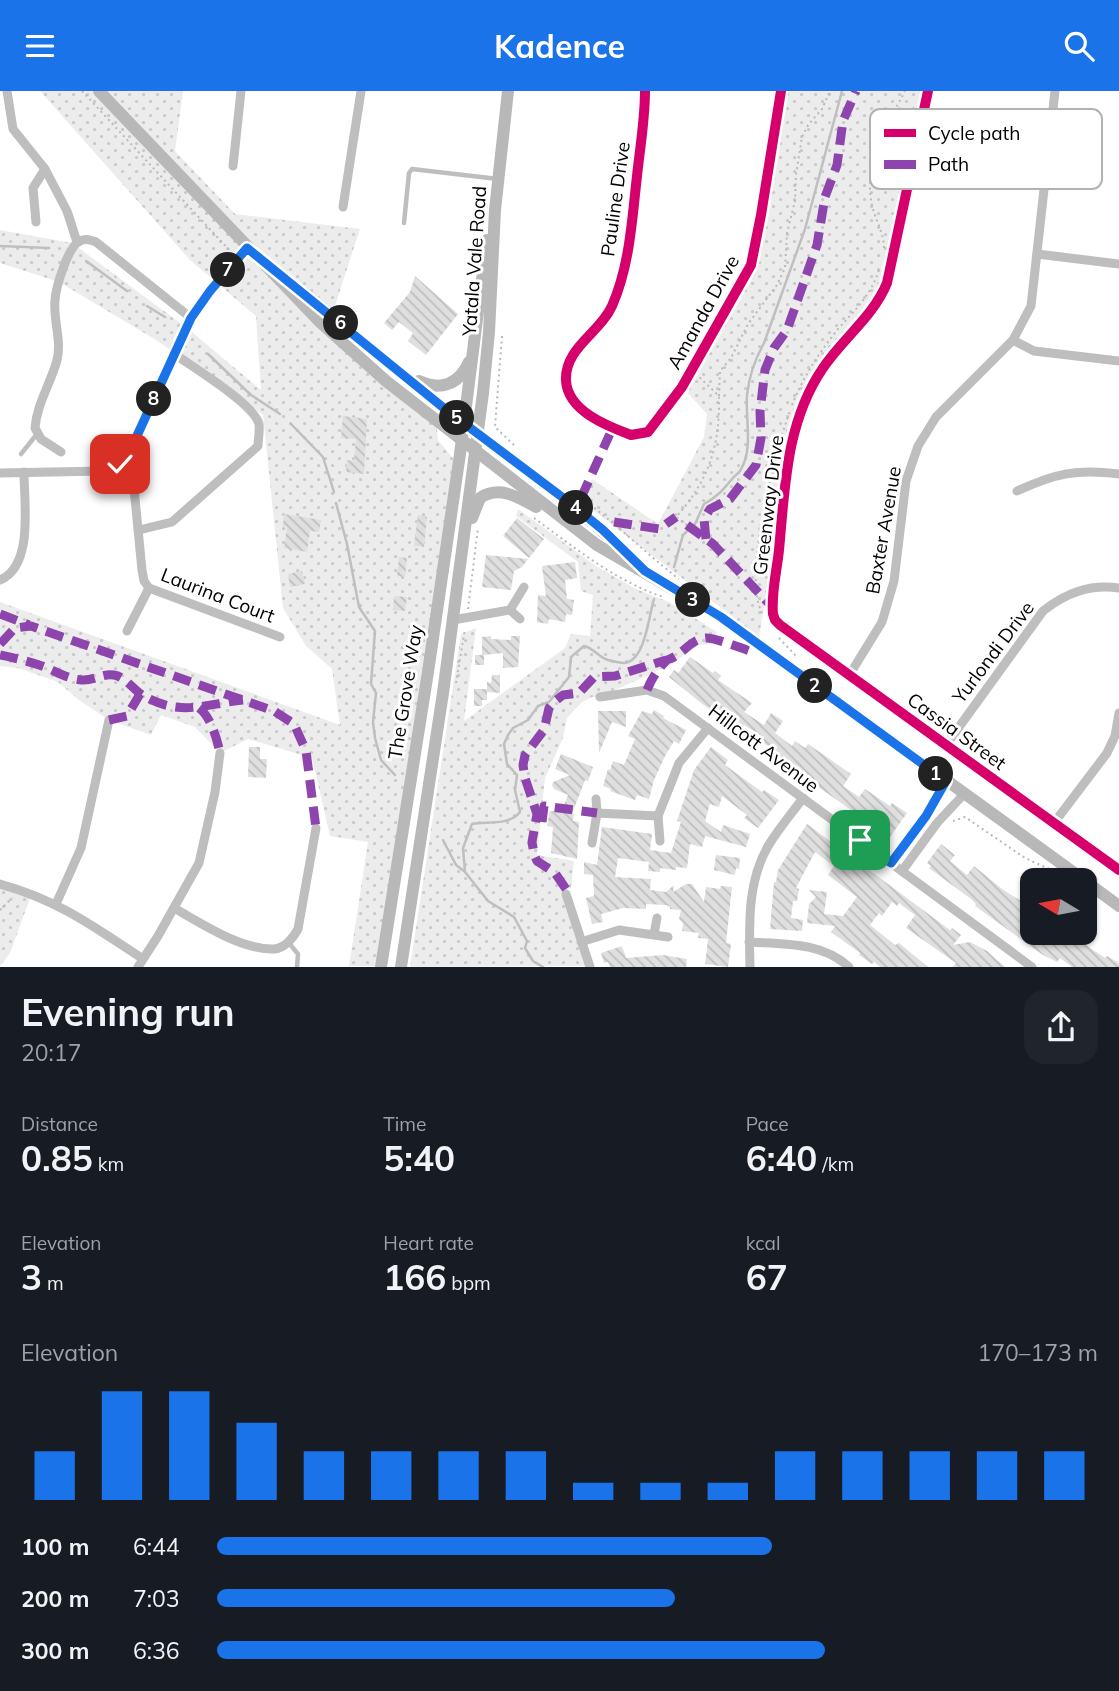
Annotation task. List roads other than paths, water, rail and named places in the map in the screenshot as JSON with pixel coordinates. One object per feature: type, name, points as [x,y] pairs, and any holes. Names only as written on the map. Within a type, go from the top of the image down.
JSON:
[{"type":"main road","points":[[99,91],[250,251],[344,344],[386,381],[567,524],[597,545],[721,617],[1066,868]]},
{"type":"main road","name":"Yatala Vale Road","points":[[464,423],[489,229],[499,179],[508,91]]},
{"type":"main road","name":"Yatala Vale Road","points":[[477,433],[486,365],[496,234],[495,209]]},
{"type":"main road","points":[[250,251],[464,423],[603,530],[645,571]]},
{"type":"main road","points":[[403,373],[432,387],[450,384],[462,375],[473,351]]},
{"type":"main road","points":[[486,365],[489,430],[500,449]]},
{"type":"main road","name":"The Grove Way","points":[[381,967],[464,423]]},
{"type":"main road","name":"The Grove Way","points":[[401,967],[453,620],[477,433]]},
{"type":"main road","points":[[457,585],[475,507],[483,495],[497,492],[512,495],[567,524]]},
{"type":"main road","points":[[1097,890],[1119,906]]},
{"type":"street","points":[[233,166],[241,91]]},
{"type":"street","points":[[343,207],[361,91]]},
{"type":"street","name":"Pauline Drive","points":[[624,433],[579,408],[569,393],[566,369],[573,353],[605,318],[621,279],[629,248],[645,91]]},
{"type":"street","name":"Amanda Drive","points":[[624,433],[640,435],[648,432],[682,387],[753,258],[781,91]]},
{"type":"street","name":"Greenway Drive","points":[[924,109],[928,91]]},
{"type":"street","name":"Baxter Avenue","points":[[1053,109],[1055,91]]},
{"type":"street","points":[[10,93],[13,129],[46,169],[67,211],[77,242]]},
{"type":"street","points":[[36,222],[33,188],[46,169]]},
{"type":"street","name":"Greenway Drive","points":[[775,621],[773,608],[793,435],[802,407],[822,370],[873,308],[887,283],[907,189]]},
{"type":"street","name":"Baxter Avenue","points":[[850,674],[883,622],[894,581],[906,481],[918,446],[936,417],[1013,340],[1031,306],[1044,189]]},
{"type":"street","points":[[61,452],[37,434],[35,421],[57,361],[59,344],[55,297],[70,253],[77,242],[87,239],[96,242],[191,318]]},
{"type":"street","points":[[0,473],[104,471],[122,461],[130,451],[191,318],[237,258],[250,251]]},
{"type":"street","points":[[1037,254],[1119,264]]},
{"type":"street","points":[[1013,340],[1034,351],[1119,361]]},
{"type":"street","points":[[139,530],[172,522],[258,446],[259,424],[252,412],[237,398],[176,355]]},
{"type":"street","name":"Laurina Court","points":[[122,461],[133,478],[142,570],[144,581],[149,588],[281,637]]},
{"type":"street","points":[[1017,491],[1049,477],[1073,472],[1119,474]]},
{"type":"street","points":[[0,580],[12,572],[22,554],[24,473]]},
{"type":"street","points":[[453,620],[510,610],[524,587]]},
{"type":"street","points":[[127,631],[149,588]]},
{"type":"street","name":"Yurlondi Drive","points":[[946,745],[1043,611],[1059,599],[1085,588],[1119,588]]},
{"type":"street","points":[[510,610],[520,619]]},
{"type":"street","name":"Cassia Street","points":[[775,621],[1119,870]]},
{"type":"street","name":"Hillcott Avenue","points":[[600,697],[641,690],[653,691],[708,728],[1032,967]]},
{"type":"street","points":[[1055,823],[1107,753],[1115,736],[1119,713]]},
{"type":"street","points":[[56,904],[82,848],[90,799],[109,720]]},
{"type":"street","points":[[660,841],[658,816],[679,763],[708,728]]},
{"type":"street","points":[[0,884],[72,912],[140,963],[199,863],[215,792],[220,753]]},
{"type":"street","points":[[891,863],[926,816],[946,781]]},
{"type":"street","points":[[902,871],[937,823],[964,794]]},
{"type":"street","points":[[750,967],[750,905],[756,872],[769,844],[803,798]]},
{"type":"street","points":[[592,843],[597,813],[596,799]]},
{"type":"street","points":[[597,813],[658,816]]},
{"type":"street","points":[[926,816],[937,823]]},
{"type":"street","points":[[174,908],[234,940],[276,949],[288,942],[298,929],[316,828]]},
{"type":"street","points":[[566,894],[590,967]]},
{"type":"street","points":[[654,934],[657,918]]},
{"type":"street","points":[[581,942],[619,930],[668,937]]},
{"type":"street","points":[[749,942],[812,946],[842,960],[849,967]]},
{"type":"lane","points":[[404,223],[409,173],[412,169],[499,179]]},
{"type":"lane","points":[[21,454],[37,434]]},
{"type":"lane","points":[[288,942],[298,954],[297,967]]},
{"type":"waterway","points":[[674,567],[683,535],[695,524],[704,504],[723,490],[744,462],[748,444],[747,395],[751,375],[805,229],[842,91]]},
{"type":"waterway","points":[[0,246],[49,248]]},
{"type":"waterway","points":[[86,261],[127,291]]},
{"type":"waterway","points":[[147,306],[165,317]]},
{"type":"waterway","points":[[208,354],[251,395],[280,414]]},
{"type":"waterway","points":[[291,424],[323,457],[334,492]]},
{"type":"waterway","points":[[336,503],[359,607],[375,631],[371,684],[376,693],[373,722],[375,738],[381,760],[395,775]]},
{"type":"waterway","points":[[543,967],[533,961],[525,948],[527,941],[514,917],[488,901],[465,872],[463,848],[472,824],[504,821],[520,812],[515,790],[517,775],[507,764],[504,744],[513,728],[528,720],[538,706],[549,702],[569,677],[571,657],[584,646],[608,660],[624,663],[631,660],[642,646],[654,599]]},
{"type":"waterway","points":[[443,840],[456,865],[464,871]]}]
